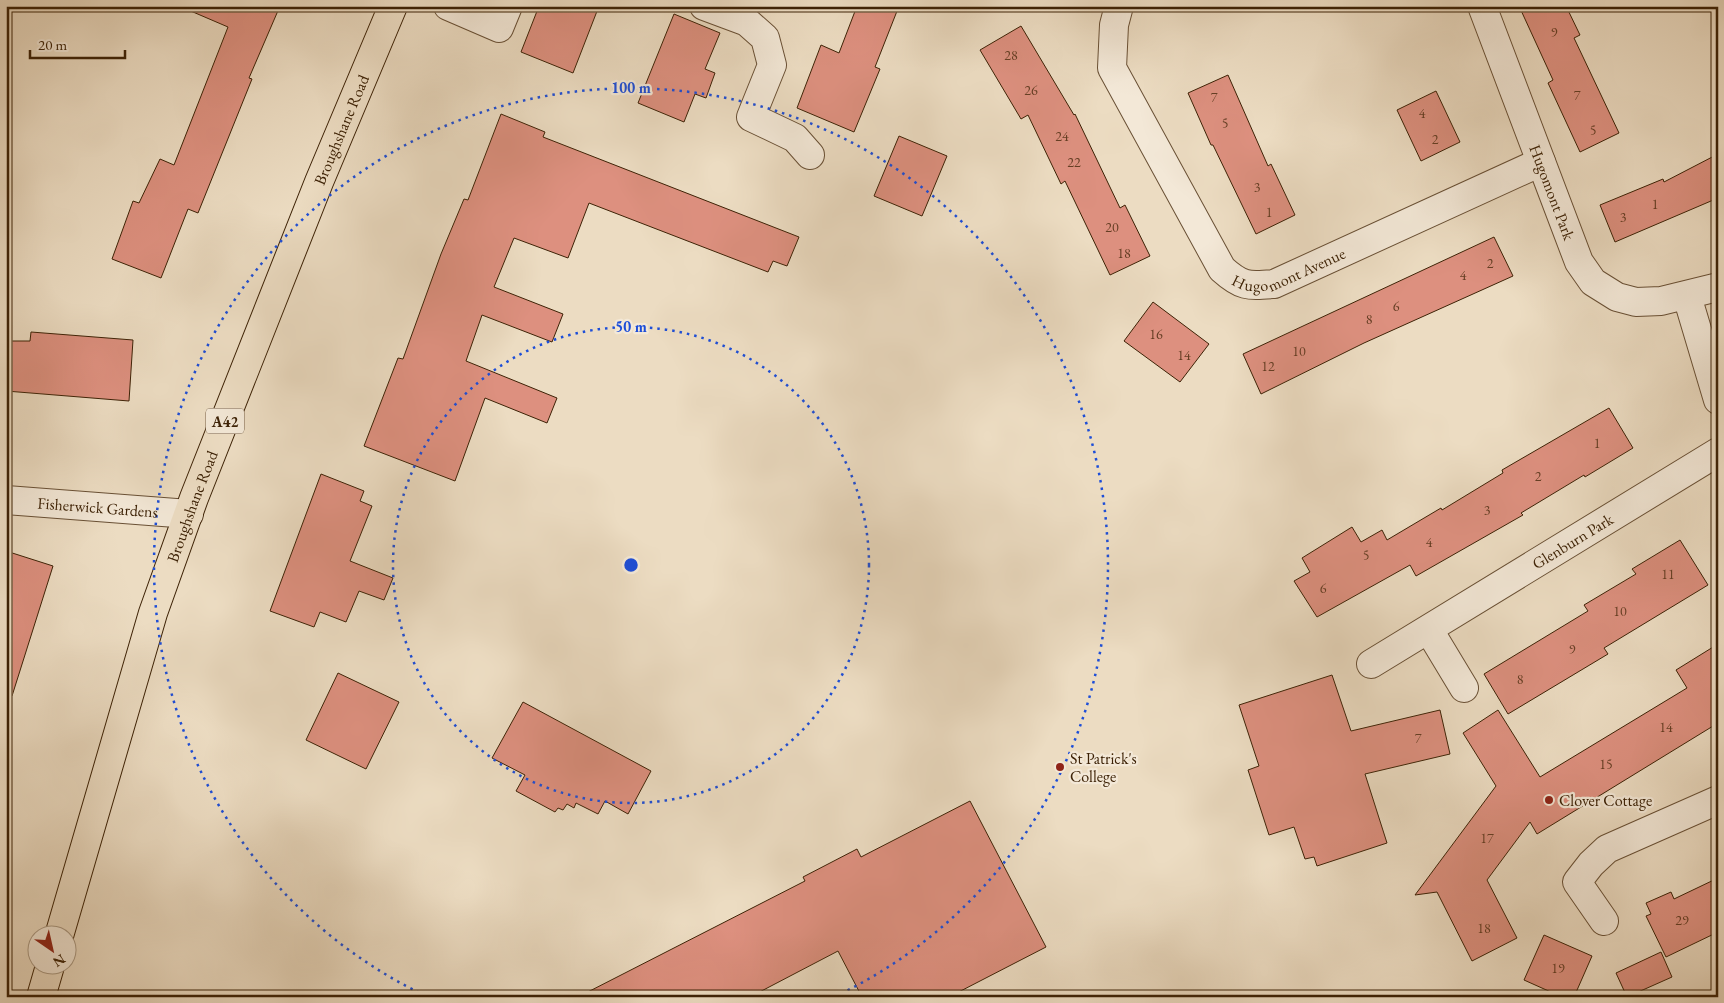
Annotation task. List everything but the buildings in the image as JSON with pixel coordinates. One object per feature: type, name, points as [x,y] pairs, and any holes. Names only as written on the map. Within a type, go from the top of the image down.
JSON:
[{"type":"main road","name":"Broughshane Road","points":[[62,926],[153,612],[189,514],[320,182],[393,6]]},
{"type":"main road","points":[[41,997],[47,976]]},
{"type":"street","points":[[448,6],[499,28],[508,6]]},
{"type":"street","points":[[704,6],[747,22],[764,38],[772,65],[751,117],[795,138],[810,155]]},
{"type":"street","name":"Hugomont Avenue","points":[[1119,6],[1114,25],[1112,68],[1222,268],[1236,281],[1248,286],[1274,284],[1541,162]]},
{"type":"street","name":"Hugomont Park","points":[[1482,6],[1579,262],[1592,282],[1617,297],[1636,302],[1661,301],[1718,287]]},
{"type":"street","points":[[1687,296],[1718,400]]},
{"type":"street","name":"Glenburn Park","points":[[1371,664],[1718,452]]},
{"type":"street","name":"Fisherwick Gardens","points":[[6,500],[189,514]]},
{"type":"street","points":[[1429,630],[1464,688]]},
{"type":"street","points":[[1604,921],[1576,882],[1591,864],[1612,846],[1718,800]]},
{"type":"place","name":"St Patrick's College","points":[[1060,767]]},
{"type":"place","name":"Clover Cottage","points":[[1549,800]]}]
